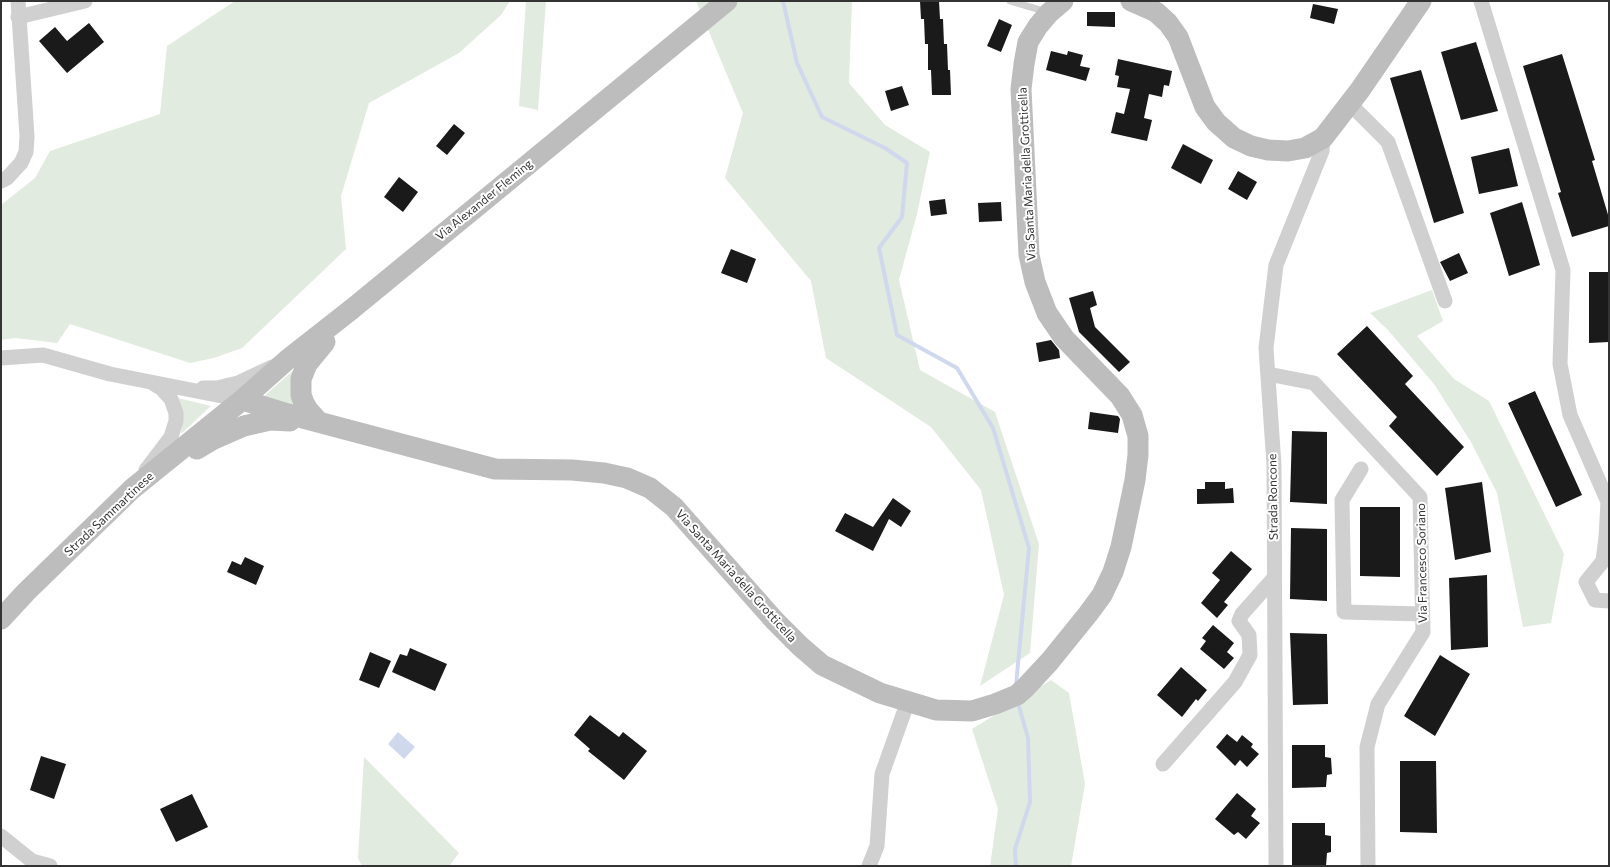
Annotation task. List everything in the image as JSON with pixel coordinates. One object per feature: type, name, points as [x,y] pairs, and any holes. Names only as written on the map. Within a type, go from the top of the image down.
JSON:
[{"type":"street","points":[[1,181],[7,178],[21,163],[26,152],[27,136],[18,1]]},
{"type":"street","points":[[18,17],[85,1]]},
{"type":"street","name":"Via Alexander Fleming","points":[[242,400],[287,360],[352,309],[727,1]]},
{"type":"street","points":[[1131,1],[1156,12],[1168,23],[1178,37],[1205,107],[1216,122],[1234,138],[1251,146],[1268,150],[1288,151],[1306,148],[1323,138],[1350,104],[1421,1]]},
{"type":"street","points":[[1481,1],[1563,270],[1560,364],[1570,415],[1608,502],[1607,550],[1603,561],[1586,582],[1595,600],[1609,601]]},
{"type":"street","name":"Via Santa Maria della Grotticella","points":[[319,422],[495,469],[572,470],[604,473],[627,478],[650,488],[674,507],[775,621],[822,665],[880,693],[936,710],[972,711],[1017,695],[1050,661],[1088,614],[1102,595],[1113,572],[1121,547],[1135,480],[1138,436],[1132,416],[1120,396],[1064,338],[1047,313],[1035,282],[1029,255],[1021,89],[1028,42],[1038,26],[1056,7]]},
{"type":"street","points":[[1350,104],[1388,142],[1445,301]]},
{"type":"street","name":"Strada Roncone","points":[[1276,866],[1274,465],[1266,348],[1276,265],[1322,151],[1323,138]]},
{"type":"street","points":[[319,422],[308,410],[301,395],[301,379],[303,371],[307,364],[352,309]]},
{"type":"street","points":[[1,358],[43,355],[110,374],[242,400],[319,422]]},
{"type":"street","points":[[181,388],[217,388],[238,383],[287,360]]},
{"type":"street","name":"Via Francesco Soriano","points":[[1268,374],[1314,383],[1420,497],[1423,632],[1378,704],[1367,746],[1368,866]]},
{"type":"street","points":[[132,489],[171,437],[176,421],[176,413],[171,399],[161,388],[148,382]]},
{"type":"street","name":"Strada Sammartinese","points":[[1,619],[26,592],[132,489],[242,400]]},
{"type":"street","points":[[149,476],[212,440],[244,426],[270,420],[319,422]]},
{"type":"street","points":[[1361,468],[1342,500],[1344,612],[1422,614]]},
{"type":"street","points":[[1163,764],[1235,682],[1250,655],[1249,635],[1238,621],[1242,614],[1274,578]]},
{"type":"street","points":[[869,866],[877,846],[882,774],[908,702]]},
{"type":"street","points":[[1,836],[32,861],[50,866]]},
{"type":"lane","points":[[1010,1],[1056,7]]},
{"type":"shaded area","points":[[235,1],[510,1],[501,15],[459,53],[369,103],[341,196],[346,249],[242,348],[214,358],[190,363],[70,324],[57,343],[15,338],[1,340],[1,205],[35,178],[50,151],[160,114],[167,46]]},
{"type":"shaded area","points":[[526,1],[546,1],[538,110],[519,106]]},
{"type":"shaded area","points":[[696,1],[852,1],[849,83],[885,125],[930,152],[917,214],[899,280],[920,370],[995,412],[1039,544],[1030,653],[980,686],[1004,595],[981,490],[931,427],[826,358],[811,281],[725,178],[743,113]]},
{"type":"shaded area","points":[[1432,290],[1443,321],[1417,336],[1454,379],[1489,401],[1564,554],[1551,623],[1523,627],[1497,493],[1471,442],[1434,384],[1388,330],[1370,313]]},
{"type":"shaded area","points":[[297,367],[299,407],[263,397]]},
{"type":"shaded area","points":[[178,398],[211,406],[181,434],[182,424]]},
{"type":"shaded area","points":[[1051,680],[1069,693],[1085,784],[1071,866],[990,866],[998,809],[972,729]]},
{"type":"shaded area","points":[[364,757],[459,853],[449,866],[362,866],[358,858]]},
{"type":"water","points":[[398,732],[415,747],[404,759],[388,744]]},
{"type":"building","points":[[920,1],[939,1],[940,19],[943,19],[944,44],[947,44],[951,95],[932,95],[931,70],[928,70],[928,44],[925,44],[924,19],[921,19]]},
{"type":"building","points":[[1313,4],[1338,9],[1334,24],[1310,18]]},
{"type":"building","points":[[1087,12],[1115,12],[1115,27],[1087,26]]},
{"type":"building","points":[[999,19],[1012,25],[1001,52],[987,46]]},
{"type":"building","points":[[89,23],[104,42],[67,73],[39,41],[55,27],[67,41]]},
{"type":"building","points":[[1476,42],[1498,111],[1461,120],[1441,52]]},
{"type":"building","points":[[1051,51],[1067,55],[1068,51],[1083,55],[1080,66],[1090,68],[1086,81],[1046,70]]},
{"type":"building","points":[[1562,54],[1595,160],[1592,161],[1609,218],[1609,226],[1572,237],[1558,193],[1561,192],[1523,66]]},
{"type":"building","points":[[1118,59],[1172,71],[1169,86],[1164,85],[1162,97],[1149,94],[1144,118],[1152,120],[1147,141],[1111,133],[1116,112],[1124,114],[1130,89],[1117,87],[1119,76],[1115,75]]},
{"type":"building","points":[[1421,70],[1464,213],[1434,223],[1390,78]]},
{"type":"building","points":[[902,86],[909,105],[891,111],[885,91]]},
{"type":"building","points":[[454,124],[465,133],[447,155],[436,146]]},
{"type":"building","points":[[1183,144],[1213,160],[1201,184],[1171,168]]},
{"type":"building","points":[[1509,148],[1518,186],[1479,194],[1471,157]]},
{"type":"building","points":[[1238,171],[1257,182],[1247,200],[1228,189]]},
{"type":"building","points":[[399,177],[418,192],[403,212],[384,197]]},
{"type":"building","points":[[945,199],[947,214],[931,216],[929,201]]},
{"type":"building","points":[[1001,202],[1002,221],[979,222],[978,203]]},
{"type":"building","points":[[1522,202],[1540,265],[1509,276],[1490,213]]},
{"type":"building","points":[[731,249],[756,259],[747,283],[721,273]]},
{"type":"building","points":[[1459,253],[1468,273],[1450,281],[1440,262]]},
{"type":"building","points":[[1589,272],[1609,272],[1609,342],[1589,343]]},
{"type":"building","points":[[1093,291],[1097,305],[1090,308],[1095,327],[1130,362],[1119,372],[1079,332],[1069,298]]},
{"type":"building","points":[[1367,326],[1413,376],[1405,384],[1464,447],[1437,476],[1389,426],[1397,417],[1337,354]]},
{"type":"building","points":[[1051,340],[1059,350],[1060,358],[1039,362],[1036,343]]},
{"type":"building","points":[[1535,391],[1582,495],[1556,507],[1508,403]]},
{"type":"building","points":[[1090,412],[1118,416],[1120,419],[1118,433],[1088,429]]},
{"type":"building","points":[[1292,431],[1327,432],[1327,504],[1290,502]]},
{"type":"building","points":[[1205,482],[1225,482],[1225,489],[1233,488],[1234,503],[1197,504],[1197,489],[1205,489]]},
{"type":"building","points":[[1482,482],[1491,552],[1455,560],[1445,488]]},
{"type":"building","points":[[893,498],[911,511],[901,527],[889,519],[873,551],[835,531],[845,513],[873,527]]},
{"type":"building","points":[[1360,507],[1400,507],[1400,577],[1360,576]]},
{"type":"building","points":[[1291,528],[1327,529],[1327,601],[1290,599]]},
{"type":"building","points":[[1231,551],[1252,569],[1224,602],[1228,605],[1217,618],[1201,603],[1220,580],[1212,573]]},
{"type":"building","points":[[245,557],[264,566],[256,585],[227,572],[232,561],[241,565]]},
{"type":"building","points":[[1487,575],[1488,647],[1451,650],[1449,578]]},
{"type":"building","points":[[1213,625],[1234,643],[1227,652],[1234,658],[1224,669],[1200,649],[1206,641],[1202,638]]},
{"type":"building","points":[[1290,633],[1327,634],[1328,704],[1293,705]]},
{"type":"building","points":[[410,648],[447,664],[435,691],[392,672],[400,654],[407,656]]},
{"type":"building","points":[[370,652],[391,661],[379,688],[359,680]]},
{"type":"building","points":[[1440,655],[1470,674],[1435,736],[1404,716]]},
{"type":"building","points":[[1181,667],[1207,690],[1198,701],[1196,699],[1182,717],[1157,695]]},
{"type":"building","points":[[590,715],[619,737],[623,732],[647,751],[624,780],[588,751],[590,749],[574,735]]},
{"type":"building","points":[[1227,734],[1237,742],[1242,735],[1253,744],[1251,747],[1259,754],[1247,767],[1240,760],[1235,766],[1216,747]]},
{"type":"building","points":[[1292,745],[1325,745],[1325,757],[1331,758],[1332,774],[1327,775],[1326,787],[1292,788]]},
{"type":"building","points":[[41,756],[66,764],[54,799],[30,790]]},
{"type":"building","points":[[1400,761],[1436,761],[1437,833],[1400,832]]},
{"type":"building","points":[[1237,793],[1256,809],[1251,816],[1260,823],[1246,839],[1238,832],[1234,835],[1215,819]]},
{"type":"building","points":[[192,794],[208,827],[176,842],[160,809]]},
{"type":"building","points":[[1292,823],[1325,823],[1325,835],[1331,836],[1331,852],[1327,853],[1326,866],[1292,866]]},
{"type":"waterway","points":[[783,1],[797,63],[822,117],[885,148],[907,163],[902,217],[879,248],[897,335],[957,368],[993,428],[1029,548],[1016,685]]},
{"type":"waterway","points":[[1016,866],[1015,849],[1030,802],[1028,738],[1018,703]]}]
